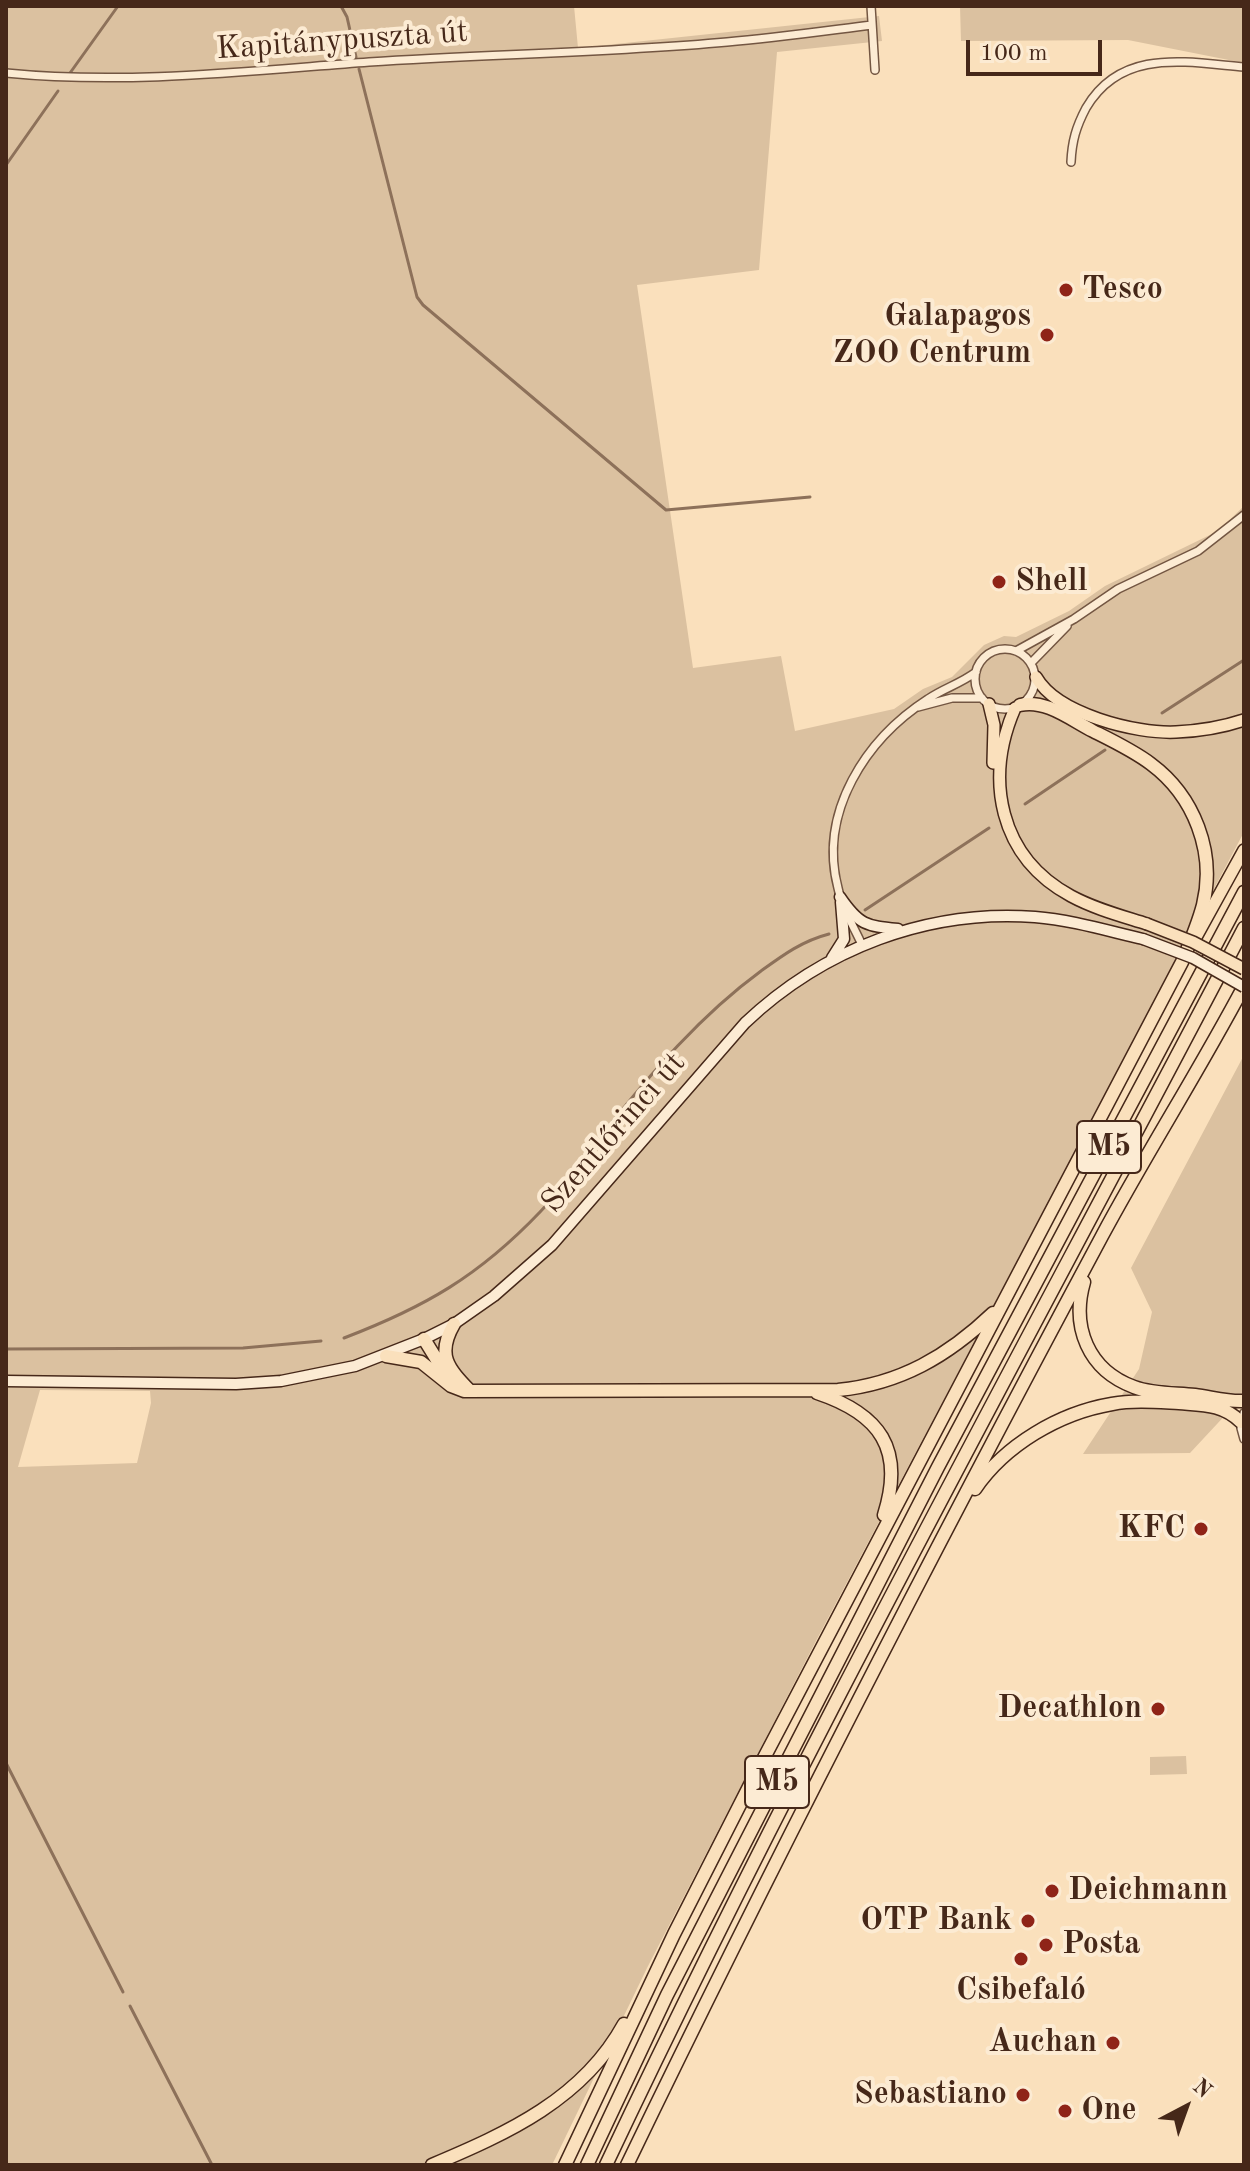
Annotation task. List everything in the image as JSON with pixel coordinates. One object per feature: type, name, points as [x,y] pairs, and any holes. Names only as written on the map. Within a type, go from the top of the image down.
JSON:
[{"type":"highway","points":[[1018,706],[1033,704],[1048,707],[1134,752],[1165,775],[1188,804],[1202,841],[1206,883],[1203,905],[1182,962]]},
{"type":"highway","name":"M5","points":[[587,2165],[667,1995],[938,1467],[1244,892]]},
{"type":"highway","name":"M5","points":[[606,2165],[683,2003],[954,1474],[1244,928]]},
{"type":"highway","name":"M5","points":[[565,2165],[674,1934],[875,1543],[1182,962]]},
{"type":"highway","name":"M5","points":[[627,2165],[948,1528],[1100,1239],[1244,987]]},
{"type":"highway","points":[[1100,1239],[1085,1279],[1078,1311],[1084,1340],[1097,1360],[1115,1376],[1136,1387],[1244,1401]]},
{"type":"highway","points":[[386,1356],[416,1360],[451,1386],[470,1391],[810,1391],[854,1388],[912,1372],[951,1349],[1001,1305]]},
{"type":"highway","points":[[454,1324],[446,1339],[445,1357],[452,1373],[470,1391]]},
{"type":"highway","points":[[424,1339],[450,1379],[470,1391]]},
{"type":"highway","points":[[424,1339],[424,1355],[429,1367]]},
{"type":"highway","points":[[810,1391],[837,1400],[865,1416],[886,1443],[892,1475],[886,1509],[875,1543]]},
{"type":"highway","points":[[948,1528],[980,1481],[1003,1457],[1033,1435],[1073,1415],[1111,1404],[1144,1402],[1217,1406],[1242,1418]]},
{"type":"highway","points":[[432,2165],[515,2127],[574,2087],[598,2062],[620,2031],[674,1934]]},
{"type":"main road","points":[[1036,677],[1048,693],[1066,704],[1128,727],[1175,732],[1213,728],[1244,720]]},
{"type":"main road","points":[[985,701],[994,725],[993,764],[1002,808],[1011,832],[1039,872],[1071,896],[1193,942],[1244,969]]},
{"type":"main road","points":[[998,777],[1002,747],[1018,706]]},
{"type":"main road","name":"M5","points":[[1182,962],[1244,850]]},
{"type":"main road","points":[[840,897],[864,924],[904,929]]},
{"type":"main road","points":[[827,962],[844,939],[840,897]]},
{"type":"main road","name":"Szentlőrinci út","points":[[6,1381],[259,1383],[320,1375],[386,1356],[454,1324],[507,1286],[564,1233],[745,1023],[776,995],[827,962],[904,929],[962,919],[1014,916],[1061,920],[1143,939],[1201,962],[1244,987]]},
{"type":"street","points":[[871,6],[875,70]]},
{"type":"street","name":"Kapitánypuszta út","points":[[6,73],[54,78],[129,78],[263,71],[727,42],[872,25]]},
{"type":"street","points":[[1071,162],[1073,136],[1080,119],[1102,85],[1122,70],[1173,62],[1244,67]]},
{"type":"street","points":[[1016,651],[1074,619],[1118,589],[1198,551],[1244,515]]},
{"type":"street","points":[[1031,663],[1074,619]]},
{"type":"street","points":[[862,945],[840,897],[835,877],[835,842],[846,792],[861,762],[896,723],[918,707],[936,694],[962,683],[976,672],[983,659],[993,651],[1016,651],[1031,663],[1036,677],[1032,693],[1018,706],[1002,709],[985,701],[952,698],[918,707]]},
{"type":"street","points":[[976,672],[976,687],[985,701]]},
{"type":"street","points":[[1242,1418],[1244,1439]]},
{"type":"shaded area","points":[[6,6],[574,6],[578,48],[879,16],[882,41],[777,52],[759,270],[637,285],[693,668],[781,656],[795,731],[894,709],[923,689],[952,677],[984,645],[1004,636],[1016,637],[1069,611],[1105,586],[1218,531],[1244,506],[1244,832],[817,1639],[647,1968],[552,2165],[6,2165]],"holes":[[[40,1390],[150,1391],[151,1403],[137,1463],[18,1467]]]},
{"type":"shaded area","points":[[960,6],[1244,6],[1244,63],[1128,40],[961,41]]},
{"type":"shaded area","points":[[1244,1055],[1244,1395],[1190,1453],[1083,1454],[1139,1369],[1152,1312],[1131,1268]]},
{"type":"shaded area","points":[[1186,1756],[1187,1774],[1150,1775],[1150,1757]]},
{"type":"waterway","points":[[70,73],[118,6]]},
{"type":"waterway","points":[[341,6],[347,17],[356,57]]},
{"type":"waterway","points":[[359,69],[417,297],[423,305],[666,510],[810,497]]},
{"type":"waterway","points":[[6,165],[58,91]]},
{"type":"waterway","points":[[1162,713],[1244,660]]},
{"type":"waterway","points":[[1025,804],[1105,750]]},
{"type":"waterway","points":[[865,910],[989,828]]},
{"type":"waterway","points":[[344,1338],[426,1301],[473,1272],[495,1254],[549,1202],[640,1088],[697,1026],[777,959],[829,934]]},
{"type":"waterway","points":[[6,1349],[243,1348],[321,1341]]},
{"type":"waterway","points":[[6,1763],[123,1992]]},
{"type":"waterway","points":[[130,2006],[212,2165]]},
{"type":"place","name":"Tesco","points":[[1066,290]]},
{"type":"place","name":"Galapagos ZOO Centrum","points":[[1047,335]]},
{"type":"place","name":"Shell","points":[[999,582]]},
{"type":"place","name":"KFC","points":[[1201,1529]]},
{"type":"place","name":"Decathlon","points":[[1158,1709]]},
{"type":"place","name":"Deichmann","points":[[1052,1891]]},
{"type":"place","name":"OTP Bank","points":[[1028,1921]]},
{"type":"place","name":"Posta","points":[[1046,1945]]},
{"type":"place","name":"Csibefaló","points":[[1021,1959]]},
{"type":"place","name":"Auchan","points":[[1113,2043]]},
{"type":"place","name":"Sebastiano","points":[[1023,2095]]},
{"type":"place","name":"One","points":[[1065,2111]]}]
